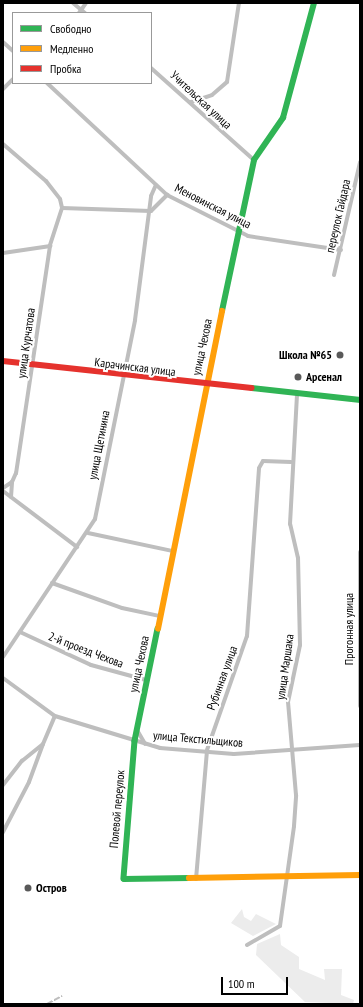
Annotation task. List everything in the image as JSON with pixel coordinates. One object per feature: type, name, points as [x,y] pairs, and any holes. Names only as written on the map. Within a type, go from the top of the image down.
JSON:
[{"type":"street","points":[[73,3],[80,11],[86,3]]},
{"type":"street","points":[[191,102],[212,95],[227,82],[239,3]]},
{"type":"street","name":"улица Чехова","points":[[135,741],[146,680],[206,398],[205,386],[254,160],[283,118],[314,3]]},
{"type":"street","points":[[3,42],[12,50]]},
{"type":"street","name":"Учительская улица","points":[[152,69],[191,102],[237,146],[254,160]]},
{"type":"street","points":[[3,89],[12,80]]},
{"type":"street","name":"Меновинская улица","points":[[47,84],[167,195],[238,230],[282,243],[341,250]]},
{"type":"street","points":[[3,144],[46,182],[60,199],[62,208],[151,211],[167,195]]},
{"type":"street","name":"переулок Гайдара","points":[[334,275],[341,250],[360,162]]},
{"type":"street","name":"улица Щетинина","points":[[3,657],[52,583],[88,533],[95,519],[124,377],[151,211],[151,196],[156,185]]},
{"type":"street","name":"улица Курчатова","points":[[11,498],[12,482],[34,365],[50,246],[62,208]]},
{"type":"street","points":[[3,253],[50,246]]},
{"type":"street","name":"Карачинская улица","points":[[3,361],[205,386],[360,400]]},
{"type":"street","name":"улица Маршака","points":[[247,945],[280,926],[288,876],[296,795],[294,748],[288,702],[300,631],[298,558],[290,524],[291,462],[297,394]]},
{"type":"street","name":"Рубинная улица","points":[[196,879],[207,750],[246,636],[259,468],[263,461],[291,462]]},
{"type":"street","points":[[3,488],[12,482]]},
{"type":"street","points":[[3,491],[77,547]]},
{"type":"street","points":[[88,533],[173,551]]},
{"type":"street","name":"Прогонная улица","points":[[360,552],[360,706]]},
{"type":"street","points":[[52,583],[122,608],[160,616]]},
{"type":"street","name":"2-й проезд Чехова","points":[[20,632],[91,665],[146,680]]},
{"type":"street","name":"улица Текстильщиков","points":[[3,678],[55,716],[160,748],[207,750],[234,754],[294,748],[360,745]]},
{"type":"street","points":[[3,832],[29,782],[55,716]]},
{"type":"street","points":[[137,730],[145,744]]},
{"type":"street","name":"Полевой переулок","points":[[135,741],[126,820],[124,879],[196,879]]},
{"type":"street","points":[[3,785],[22,761],[43,744]]},
{"type":"street","points":[[196,879],[360,875]]},
{"type":"shaded area","points":[[242,909],[244,917],[251,921],[256,914],[276,924],[253,936],[231,923]]},
{"type":"shaded area","points":[[280,934],[281,945],[299,957],[299,969],[325,980],[324,969],[342,969],[341,995],[354,1000],[353,1004],[305,1002],[256,955],[257,944]]},
{"type":"railway","points":[[47,1004],[62,996]]},
{"type":"traffic: fast","points":[[222,311],[254,160],[283,118],[314,3]]},
{"type":"traffic: fast","points":[[252,388],[360,400]]},
{"type":"traffic: fast","points":[[158,629],[135,741],[124,879],[189,878]]},
{"type":"traffic: slow","points":[[158,629],[222,311]]},
{"type":"traffic: slow","points":[[189,878],[360,875]]},
{"type":"traffic: jam","points":[[3,361],[252,388]]},
{"type":"place","name":"Школа №65","points":[[340,355]]},
{"type":"place","name":"Арсенал","points":[[298,377]]},
{"type":"place","name":"Остров","points":[[28,888]]}]
